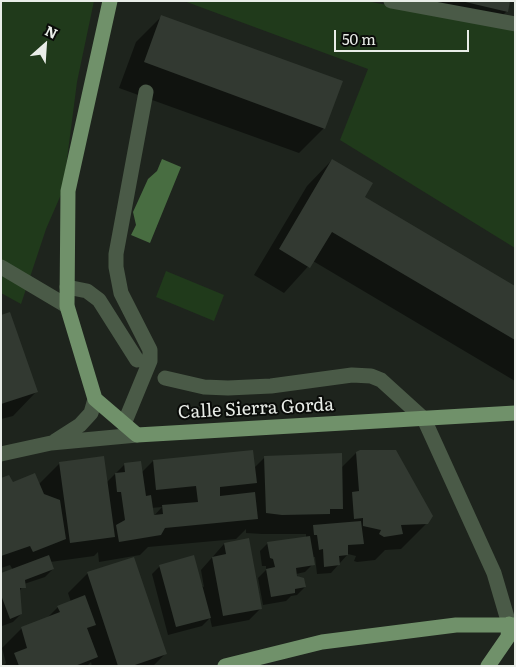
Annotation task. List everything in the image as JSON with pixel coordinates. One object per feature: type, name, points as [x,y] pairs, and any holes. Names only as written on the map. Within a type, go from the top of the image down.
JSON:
[{"type":"main road","points":[[110,1],[68,191],[67,306],[95,399],[137,435]]},
{"type":"main road","name":"Calle Sierra Gorda","points":[[137,435],[515,413]]},
{"type":"main road","points":[[225,666],[322,642],[456,626],[512,624],[508,637],[488,666]]},
{"type":"street","points":[[390,1],[515,24]]},
{"type":"street","points":[[124,424],[150,361],[150,350],[121,294],[116,267],[116,254],[146,92]]},
{"type":"street","points":[[1,267],[67,306]]},
{"type":"street","points":[[67,287],[86,291],[99,300],[137,360]]},
{"type":"street","points":[[165,378],[204,387],[228,388],[271,386],[361,374],[381,380],[424,419],[494,573],[512,624]]},
{"type":"street","points":[[51,443],[80,425],[91,413],[95,399]]},
{"type":"street","name":"Calle Sierra Gorda","points":[[1,454],[51,443],[137,435]]},
{"type":"shaded area","points":[[1,1],[94,1],[77,82],[63,190],[46,229],[21,304],[1,293]]},
{"type":"shaded area","points":[[184,1],[366,1],[515,29],[515,248],[340,140],[368,69]]},
{"type":"shaded area","points":[[162,159],[181,167],[150,243],[131,235],[136,225],[133,212],[148,179],[157,171]]},
{"type":"shaded area","points":[[166,271],[224,295],[214,321],[156,297]]},
{"type":"building","points":[[461,1],[510,1],[508,12]]},
{"type":"building","points":[[161,15],[343,81],[325,129],[144,62]]},
{"type":"building","points":[[332,159],[373,183],[365,197],[515,286],[515,340],[332,232],[310,268],[279,249]]},
{"type":"building","points":[[10,312],[38,392],[1,404],[1,315]]},
{"type":"building","points":[[253,450],[257,483],[220,487],[220,496],[255,492],[258,519],[165,528],[161,535],[119,542],[116,525],[125,520],[121,492],[117,492],[115,473],[125,472],[124,463],[141,461],[146,496],[151,495],[154,515],[163,514],[162,505],[198,502],[196,486],[156,490],[153,460]]},
{"type":"building","points":[[360,450],[396,450],[433,516],[428,524],[401,525],[403,534],[384,537],[379,534],[381,530],[363,526],[363,518],[354,519],[352,492],[359,491],[356,452]]},
{"type":"building","points":[[342,453],[343,509],[330,509],[330,514],[282,515],[266,513],[264,456]]},
{"type":"building","points":[[104,456],[115,537],[70,543],[59,462]]},
{"type":"building","points":[[35,473],[44,494],[60,500],[66,539],[33,552],[30,546],[1,556],[1,478],[9,475],[13,482]]},
{"type":"building","points":[[361,521],[364,544],[348,545],[348,555],[339,556],[340,565],[324,567],[323,549],[319,550],[317,535],[314,535],[313,525]]},
{"type":"building","points":[[310,536],[315,565],[296,568],[297,576],[304,578],[306,587],[295,589],[295,593],[271,597],[266,569],[275,567],[273,559],[270,558],[267,542]]},
{"type":"building","points":[[249,538],[262,609],[223,616],[212,557],[226,554],[224,543]]},
{"type":"building","points":[[49,555],[54,569],[25,580],[26,588],[20,588],[22,614],[10,619],[1,595],[1,573]]},
{"type":"building","points":[[194,555],[211,618],[176,627],[159,565]]},
{"type":"building","points":[[134,557],[167,654],[132,666],[118,666],[87,572]]},
{"type":"building","points":[[85,595],[96,625],[87,628],[98,657],[75,666],[19,666],[14,653],[27,648],[21,627],[60,612],[57,606]]}]
